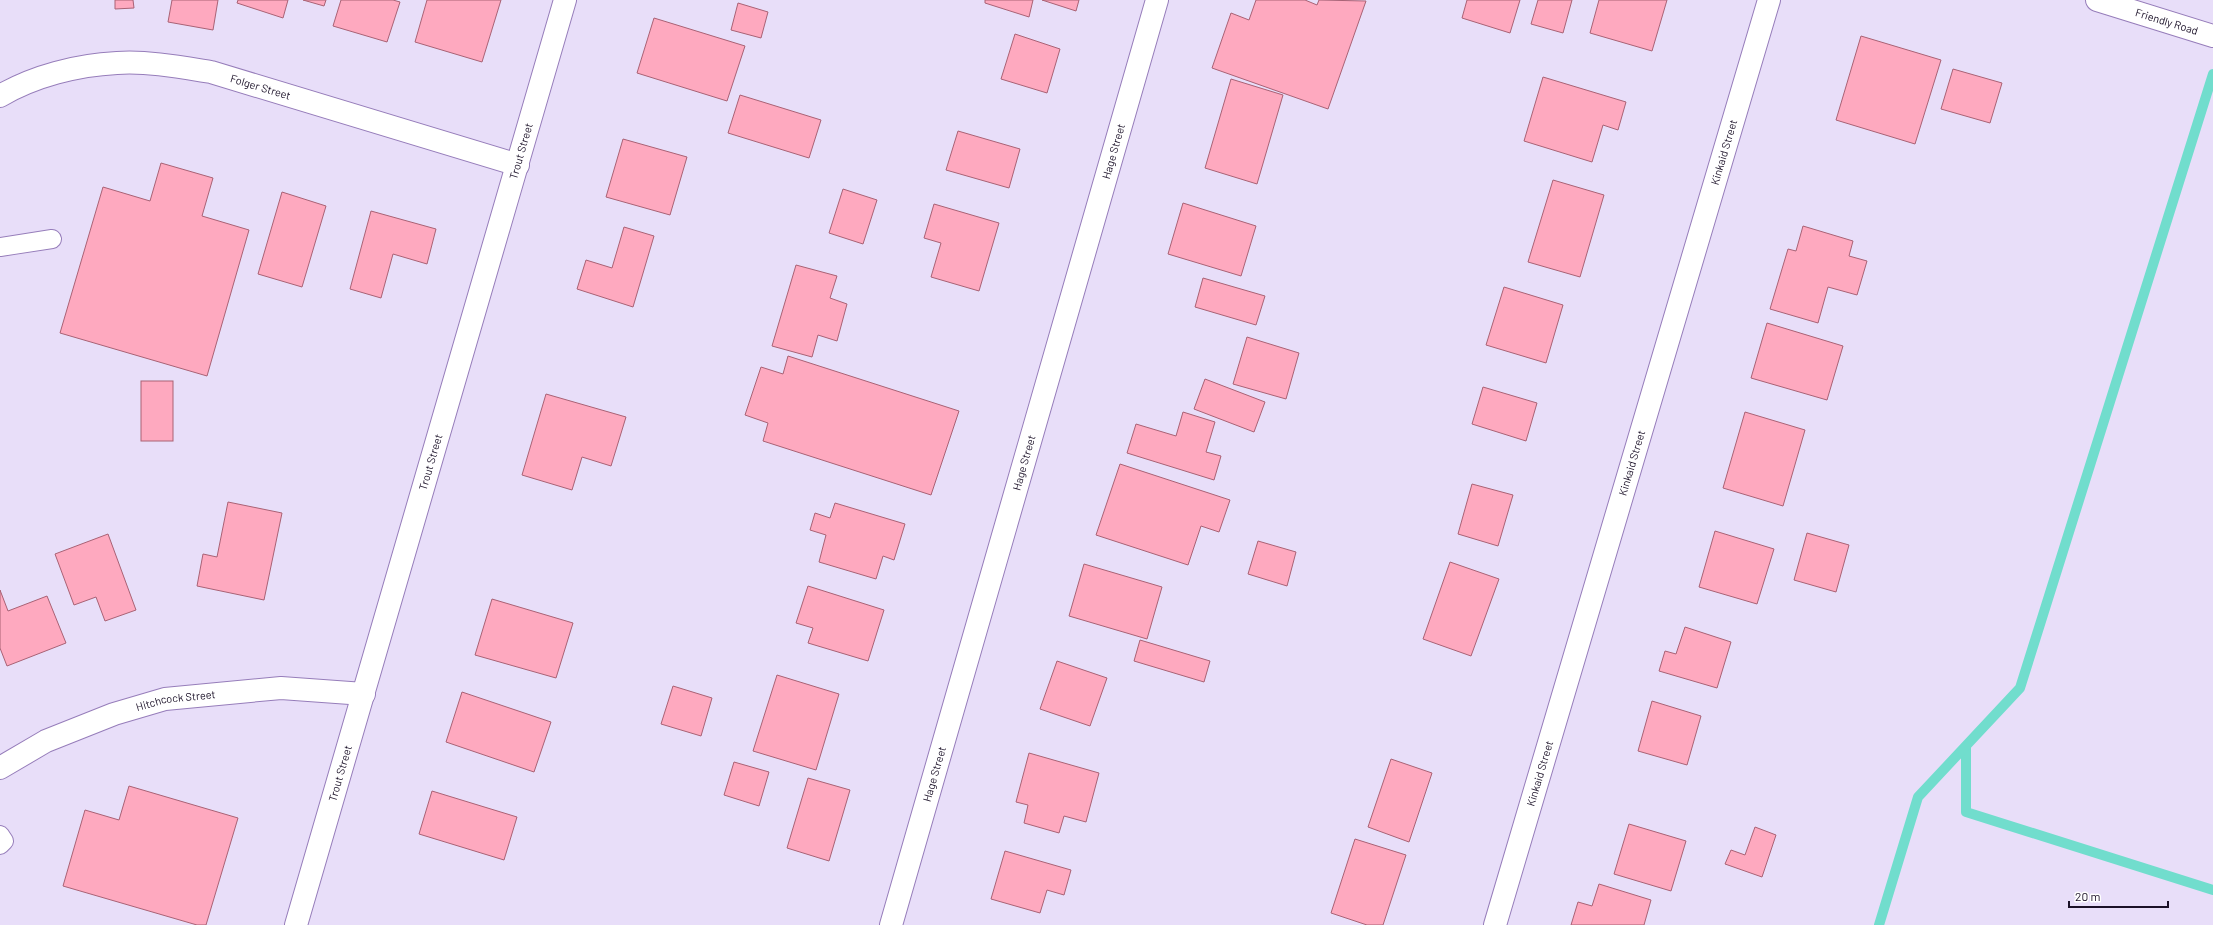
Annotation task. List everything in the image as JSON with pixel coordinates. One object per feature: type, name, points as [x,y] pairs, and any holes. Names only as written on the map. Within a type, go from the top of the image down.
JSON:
[{"type":"street","name":"Trout Street","points":[[296,925],[565,0]]},
{"type":"street","name":"Hage Street","points":[[891,925],[1157,0]]},
{"type":"street","name":"Kinkaid Street","points":[[1495,925],[1769,0]]},
{"type":"street","name":"Friendly Road","points":[[2097,0],[2206,34]]},
{"type":"street","name":"Folger Street","points":[[0,96],[23,83],[78,69],[117,63],[160,64],[211,72],[518,165]]},
{"type":"street","name":"Hitchcock Street","points":[[0,768],[46,741],[114,714],[165,699],[281,688],[364,694]]},
{"type":"lane","points":[[0,247],[52,239]]},
{"type":"lane","points":[[0,835],[4,841],[0,845]]},
{"type":"building","points":[[115,0],[133,0],[134,8],[115,9]]},
{"type":"building","points":[[172,0],[218,0],[213,30],[168,22]]},
{"type":"building","points":[[238,0],[288,0],[283,18],[237,3]]},
{"type":"building","points":[[303,0],[326,0],[324,6]]},
{"type":"building","points":[[341,0],[393,0],[400,2],[387,42],[333,26]]},
{"type":"building","points":[[427,0],[501,0],[482,62],[415,42]]},
{"type":"building","points":[[985,0],[1033,0],[1029,17],[985,3]]},
{"type":"building","points":[[1042,0],[1079,0],[1076,11]]},
{"type":"building","points":[[1256,0],[1305,0],[1317,5],[1319,0],[1366,1],[1328,109],[1212,68],[1231,13],[1249,20]]},
{"type":"building","points":[[1467,0],[1520,0],[1510,33],[1462,18]]},
{"type":"building","points":[[1538,0],[1572,0],[1563,33],[1531,24]]},
{"type":"building","points":[[1599,0],[1667,0],[1652,51],[1590,33]]},
{"type":"building","points":[[738,3],[768,12],[761,38],[731,30]]},
{"type":"building","points":[[654,18],[745,46],[727,101],[637,73]]},
{"type":"building","points":[[1015,34],[1060,49],[1047,93],[1001,79]]},
{"type":"building","points":[[1861,36],[1941,60],[1915,144],[1836,120]]},
{"type":"building","points":[[1953,69],[2002,83],[1990,123],[1941,109]]},
{"type":"building","points":[[1543,77],[1626,102],[1618,130],[1603,125],[1592,162],[1524,141]]},
{"type":"building","points":[[1231,79],[1283,95],[1257,184],[1205,168]]},
{"type":"building","points":[[740,95],[821,120],[809,158],[728,133]]},
{"type":"building","points":[[958,131],[1020,149],[1009,188],[946,170]]},
{"type":"building","points":[[623,139],[687,157],[670,215],[606,197]]},
{"type":"building","points":[[161,163],[213,178],[202,216],[249,230],[207,376],[60,333],[103,187],[150,201]]},
{"type":"building","points":[[1553,180],[1604,195],[1580,277],[1528,262]]},
{"type":"building","points":[[843,189],[877,200],[863,244],[829,233]]},
{"type":"building","points":[[282,192],[326,206],[302,287],[258,274]]},
{"type":"building","points":[[1183,203],[1256,226],[1241,276],[1168,254]]},
{"type":"building","points":[[934,204],[999,223],[979,291],[931,277],[941,243],[924,238]]},
{"type":"building","points":[[371,211],[436,229],[427,264],[393,254],[381,298],[350,289]]},
{"type":"building","points":[[1803,226],[1853,241],[1849,256],[1867,261],[1857,295],[1828,287],[1818,323],[1770,309],[1788,249],[1796,251]]},
{"type":"building","points":[[624,227],[654,236],[633,307],[577,289],[586,260],[612,268]]},
{"type":"building","points":[[796,265],[837,276],[830,298],[847,304],[837,341],[818,335],[812,357],[772,346]]},
{"type":"building","points":[[1203,278],[1265,296],[1256,325],[1195,307]]},
{"type":"building","points":[[1504,287],[1563,305],[1546,363],[1486,345]]},
{"type":"building","points":[[1767,323],[1843,346],[1827,400],[1751,378]]},
{"type":"building","points":[[1247,337],[1299,353],[1286,399],[1233,384]]},
{"type":"building","points":[[788,356],[959,411],[931,495],[763,441],[768,423],[745,415],[761,367],[783,374]]},
{"type":"building","points":[[1205,379],[1265,402],[1254,432],[1194,409]]},
{"type":"building","points":[[141,381],[173,381],[173,441],[141,441]]},
{"type":"building","points":[[1483,387],[1537,403],[1526,441],[1472,424]]},
{"type":"building","points":[[546,394],[626,417],[611,466],[582,457],[572,490],[522,475]]},
{"type":"building","points":[[1183,412],[1215,422],[1206,452],[1221,456],[1214,480],[1127,453],[1136,424],[1176,436]]},
{"type":"building","points":[[1745,412],[1805,430],[1783,506],[1723,488]]},
{"type":"building","points":[[1120,464],[1230,500],[1219,532],[1201,526],[1188,565],[1096,535]]},
{"type":"building","points":[[1472,484],[1513,495],[1498,546],[1458,534]]},
{"type":"building","points":[[228,502],[282,513],[264,600],[197,586],[203,554],[217,557]]},
{"type":"building","points":[[835,503],[905,524],[894,560],[883,556],[876,579],[819,562],[826,535],[810,530],[815,513],[830,518]]},
{"type":"building","points":[[1715,531],[1774,549],[1757,604],[1699,587]]},
{"type":"building","points":[[1807,533],[1849,545],[1836,592],[1794,580]]},
{"type":"building","points":[[108,534],[136,610],[105,621],[96,597],[74,605],[55,554]]},
{"type":"building","points":[[1258,541],[1296,552],[1287,586],[1248,574]]},
{"type":"building","points":[[1450,562],[1499,579],[1471,656],[1423,639]]},
{"type":"building","points":[[1084,564],[1162,587],[1147,639],[1069,616]]},
{"type":"building","points":[[808,586],[884,610],[868,661],[808,643],[813,628],[796,623]]},
{"type":"building","points":[[0,590],[8,611],[47,596],[66,643],[7,666],[0,648]]},
{"type":"building","points":[[492,599],[573,623],[556,678],[475,655]]},
{"type":"building","points":[[1685,627],[1731,642],[1717,688],[1659,671],[1665,651],[1676,654]]},
{"type":"building","points":[[1140,640],[1210,661],[1204,682],[1134,661]]},
{"type":"building","points":[[1057,661],[1107,678],[1090,726],[1040,709]]},
{"type":"building","points":[[777,675],[839,694],[816,770],[753,751]]},
{"type":"building","points":[[673,686],[712,698],[701,736],[661,724]]},
{"type":"building","points":[[462,692],[551,722],[534,772],[446,742]]},
{"type":"building","points":[[1652,701],[1701,716],[1687,765],[1638,751]]},
{"type":"building","points":[[1029,753],[1099,773],[1086,822],[1064,816],[1059,833],[1024,823],[1028,805],[1016,802]]},
{"type":"building","points":[[1391,759],[1432,773],[1409,842],[1368,827]]},
{"type":"building","points":[[734,762],[769,772],[759,806],[724,795]]},
{"type":"building","points":[[808,778],[850,790],[829,861],[787,848]]},
{"type":"building","points":[[129,786],[238,818],[206,925],[197,925],[63,886],[85,810],[119,820]]},
{"type":"building","points":[[432,791],[517,817],[504,860],[419,834]]},
{"type":"building","points":[[1629,824],[1686,841],[1671,891],[1614,874]]},
{"type":"building","points":[[1755,827],[1776,835],[1762,877],[1725,864],[1731,850],[1745,855]]},
{"type":"building","points":[[1355,839],[1406,855],[1383,925],[1367,925],[1331,913]]},
{"type":"building","points":[[1005,851],[1071,870],[1064,895],[1047,890],[1040,913],[991,899]]},
{"type":"building","points":[[1599,884],[1651,900],[1644,925],[1571,925],[1578,902],[1592,906]]},
{"type":"waterway","points":[[1879,925],[1918,797],[2020,688],[2213,74]]},
{"type":"waterway","points":[[1966,747],[1966,812],[2213,890]]}]
